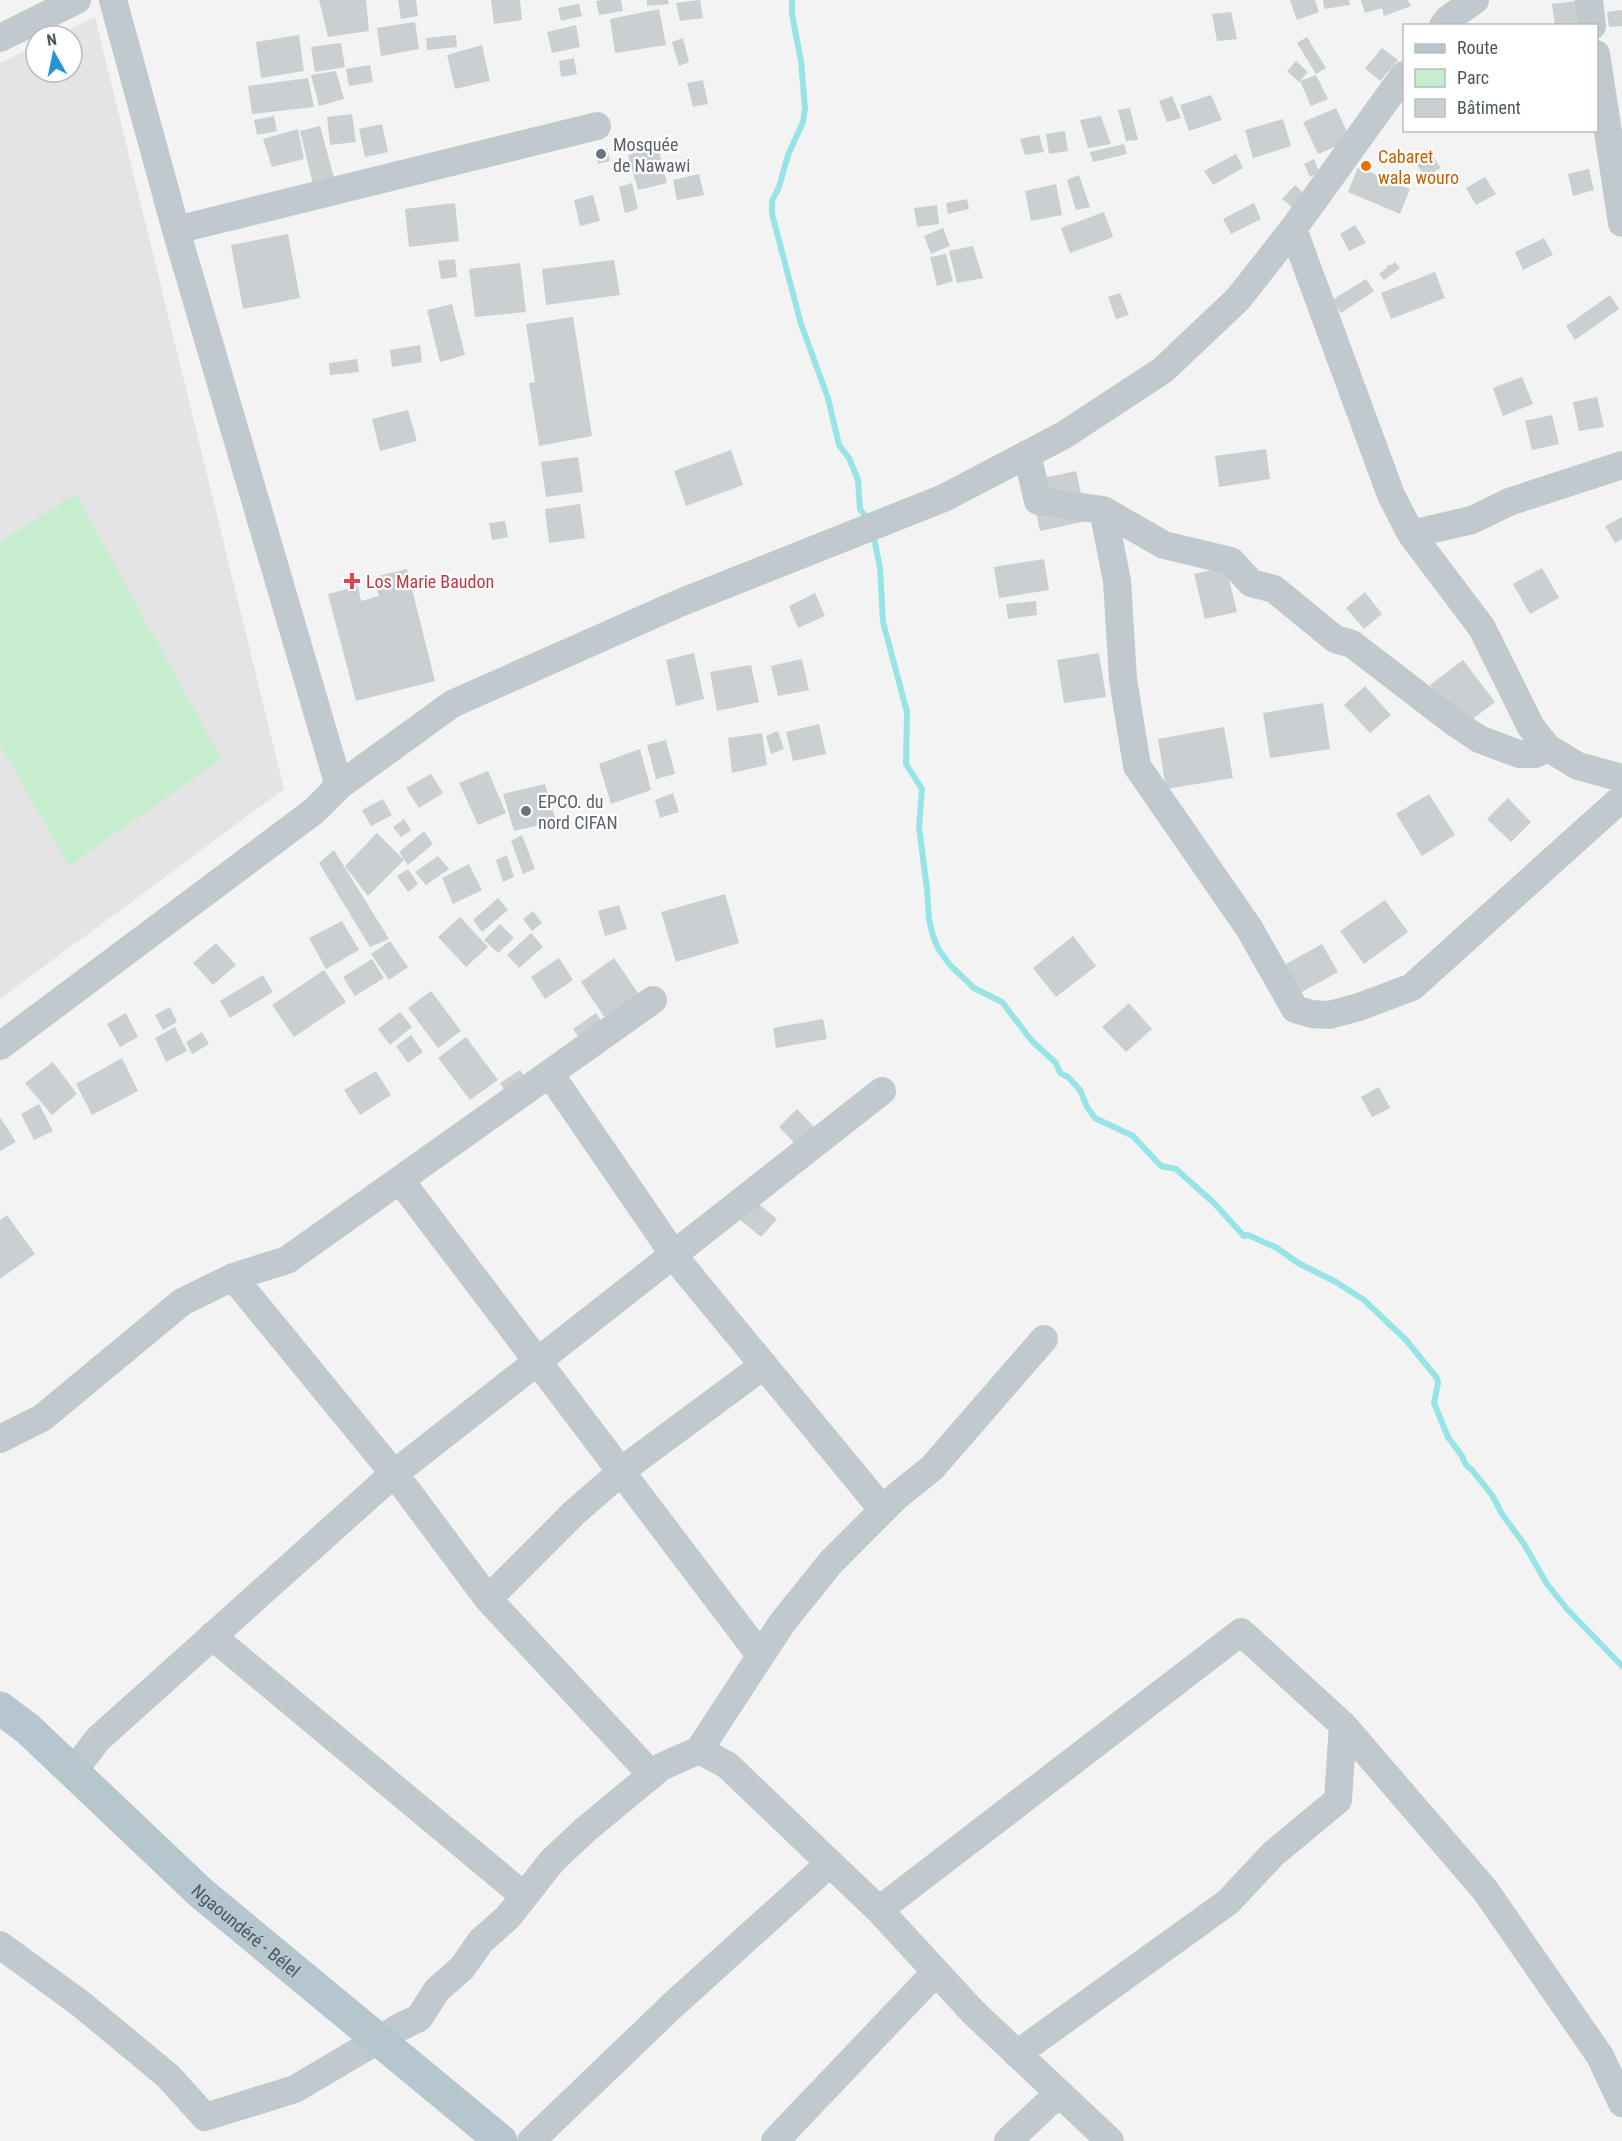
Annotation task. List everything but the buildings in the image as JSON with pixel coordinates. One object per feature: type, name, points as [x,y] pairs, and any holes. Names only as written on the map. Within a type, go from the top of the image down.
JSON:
[{"type":"main road","name":"Ngaoundéré - Bélel","points":[[0,1708],[28,1729],[201,1893],[501,2141]]},
{"type":"street","points":[[113,0],[176,230],[339,786]]},
{"type":"street","points":[[1444,24],[1475,0]]},
{"type":"street","points":[[1589,0],[1592,24]]},
{"type":"street","points":[[0,38],[65,2]]},
{"type":"street","points":[[1598,67],[1622,224]]},
{"type":"street","points":[[0,1046],[314,811],[339,786],[452,704],[682,602],[944,498],[1064,435],[1163,370],[1238,299],[1293,229],[1403,76]]},
{"type":"street","points":[[176,230],[597,126]]},
{"type":"street","points":[[1293,229],[1391,495],[1411,534],[1482,628],[1532,727],[1548,748],[1578,766],[1622,778]]},
{"type":"street","points":[[1027,454],[1038,501],[1103,510],[1164,545],[1231,561],[1251,583],[1274,589],[1335,639],[1352,644],[1450,720],[1479,739],[1519,754],[1535,754],[1548,748]]},
{"type":"street","points":[[1411,534],[1472,520],[1509,502],[1622,465]]},
{"type":"street","points":[[1103,510],[1117,581],[1123,679],[1137,766],[1249,928],[1295,1009],[1311,1014],[1329,1015],[1359,1007],[1412,987],[1622,798]]},
{"type":"street","points":[[0,1439],[42,1418],[182,1302],[232,1277],[287,1260],[653,1000]]},
{"type":"street","points":[[550,1074],[674,1254],[884,1510]]},
{"type":"street","points":[[73,1772],[98,1738],[394,1474],[882,1091]]},
{"type":"street","points":[[400,1180],[760,1655]]},
{"type":"street","points":[[232,1277],[394,1474],[488,1599],[652,1775]]},
{"type":"street","points":[[0,1945],[81,2004],[168,2076],[205,2117],[295,2089],[419,2018],[437,1990],[462,1968],[481,1941],[508,1917],[552,1862],[577,1838],[661,1767],[699,1750],[782,1623],[831,1562],[897,1496],[932,1468],[1044,1338]]},
{"type":"street","points":[[488,1599],[575,1512],[621,1472],[764,1365]]},
{"type":"street","points":[[879,1910],[1241,1632],[1343,1725],[1485,1890],[1600,2056],[1622,2103]]},
{"type":"street","points":[[212,1636],[524,1896]]},
{"type":"street","points":[[1017,2054],[1228,1902],[1273,1854],[1338,1800],[1343,1725]]},
{"type":"street","points":[[699,1750],[727,1765],[879,1910],[973,2012],[1110,2141]]},
{"type":"street","points":[[531,2141],[673,2005],[830,1863]]},
{"type":"street","points":[[775,2141],[936,1972]]},
{"type":"street","points":[[1008,2141],[1059,2093]]},
{"type":"shaded area","points":[[95,17],[284,789],[0,999],[0,63],[24,51],[24,84],[84,84],[84,24],[80,24]]},
{"type":"green space","points":[[76,494],[221,759],[69,866],[0,744],[0,542]]},
{"type":"waterway","points":[[792,0],[805,108],[803,122],[788,155],[779,187],[772,201],[772,214],[801,324],[828,398],[839,445],[849,458],[858,480],[860,509],[869,521]]},
{"type":"waterway","points":[[873,533],[880,568],[883,622],[907,712],[906,764],[922,789],[919,827],[929,919],[939,950],[950,965],[974,988],[1002,1002],[1032,1041],[1056,1063],[1060,1073],[1068,1077],[1080,1090],[1087,1107],[1095,1118],[1133,1136],[1161,1166],[1176,1169],[1214,1203],[1244,1236],[1248,1235],[1277,1248],[1298,1263],[1336,1282],[1364,1300],[1406,1340],[1437,1378],[1434,1403],[1448,1437],[1466,1465],[1492,1495],[1547,1584],[1567,1609],[1622,1666]]},
{"type":"place","name":"Mosquée de Nawawi","points":[[601,154]]},
{"type":"place","name":"Cabaret wala wouro","points":[[1366,166]]},
{"type":"place","name":"Los Marie Baudon","points":[[352,581]]},
{"type":"place","name":"EPCO. du nord CIFAN","points":[[526,811]]}]
